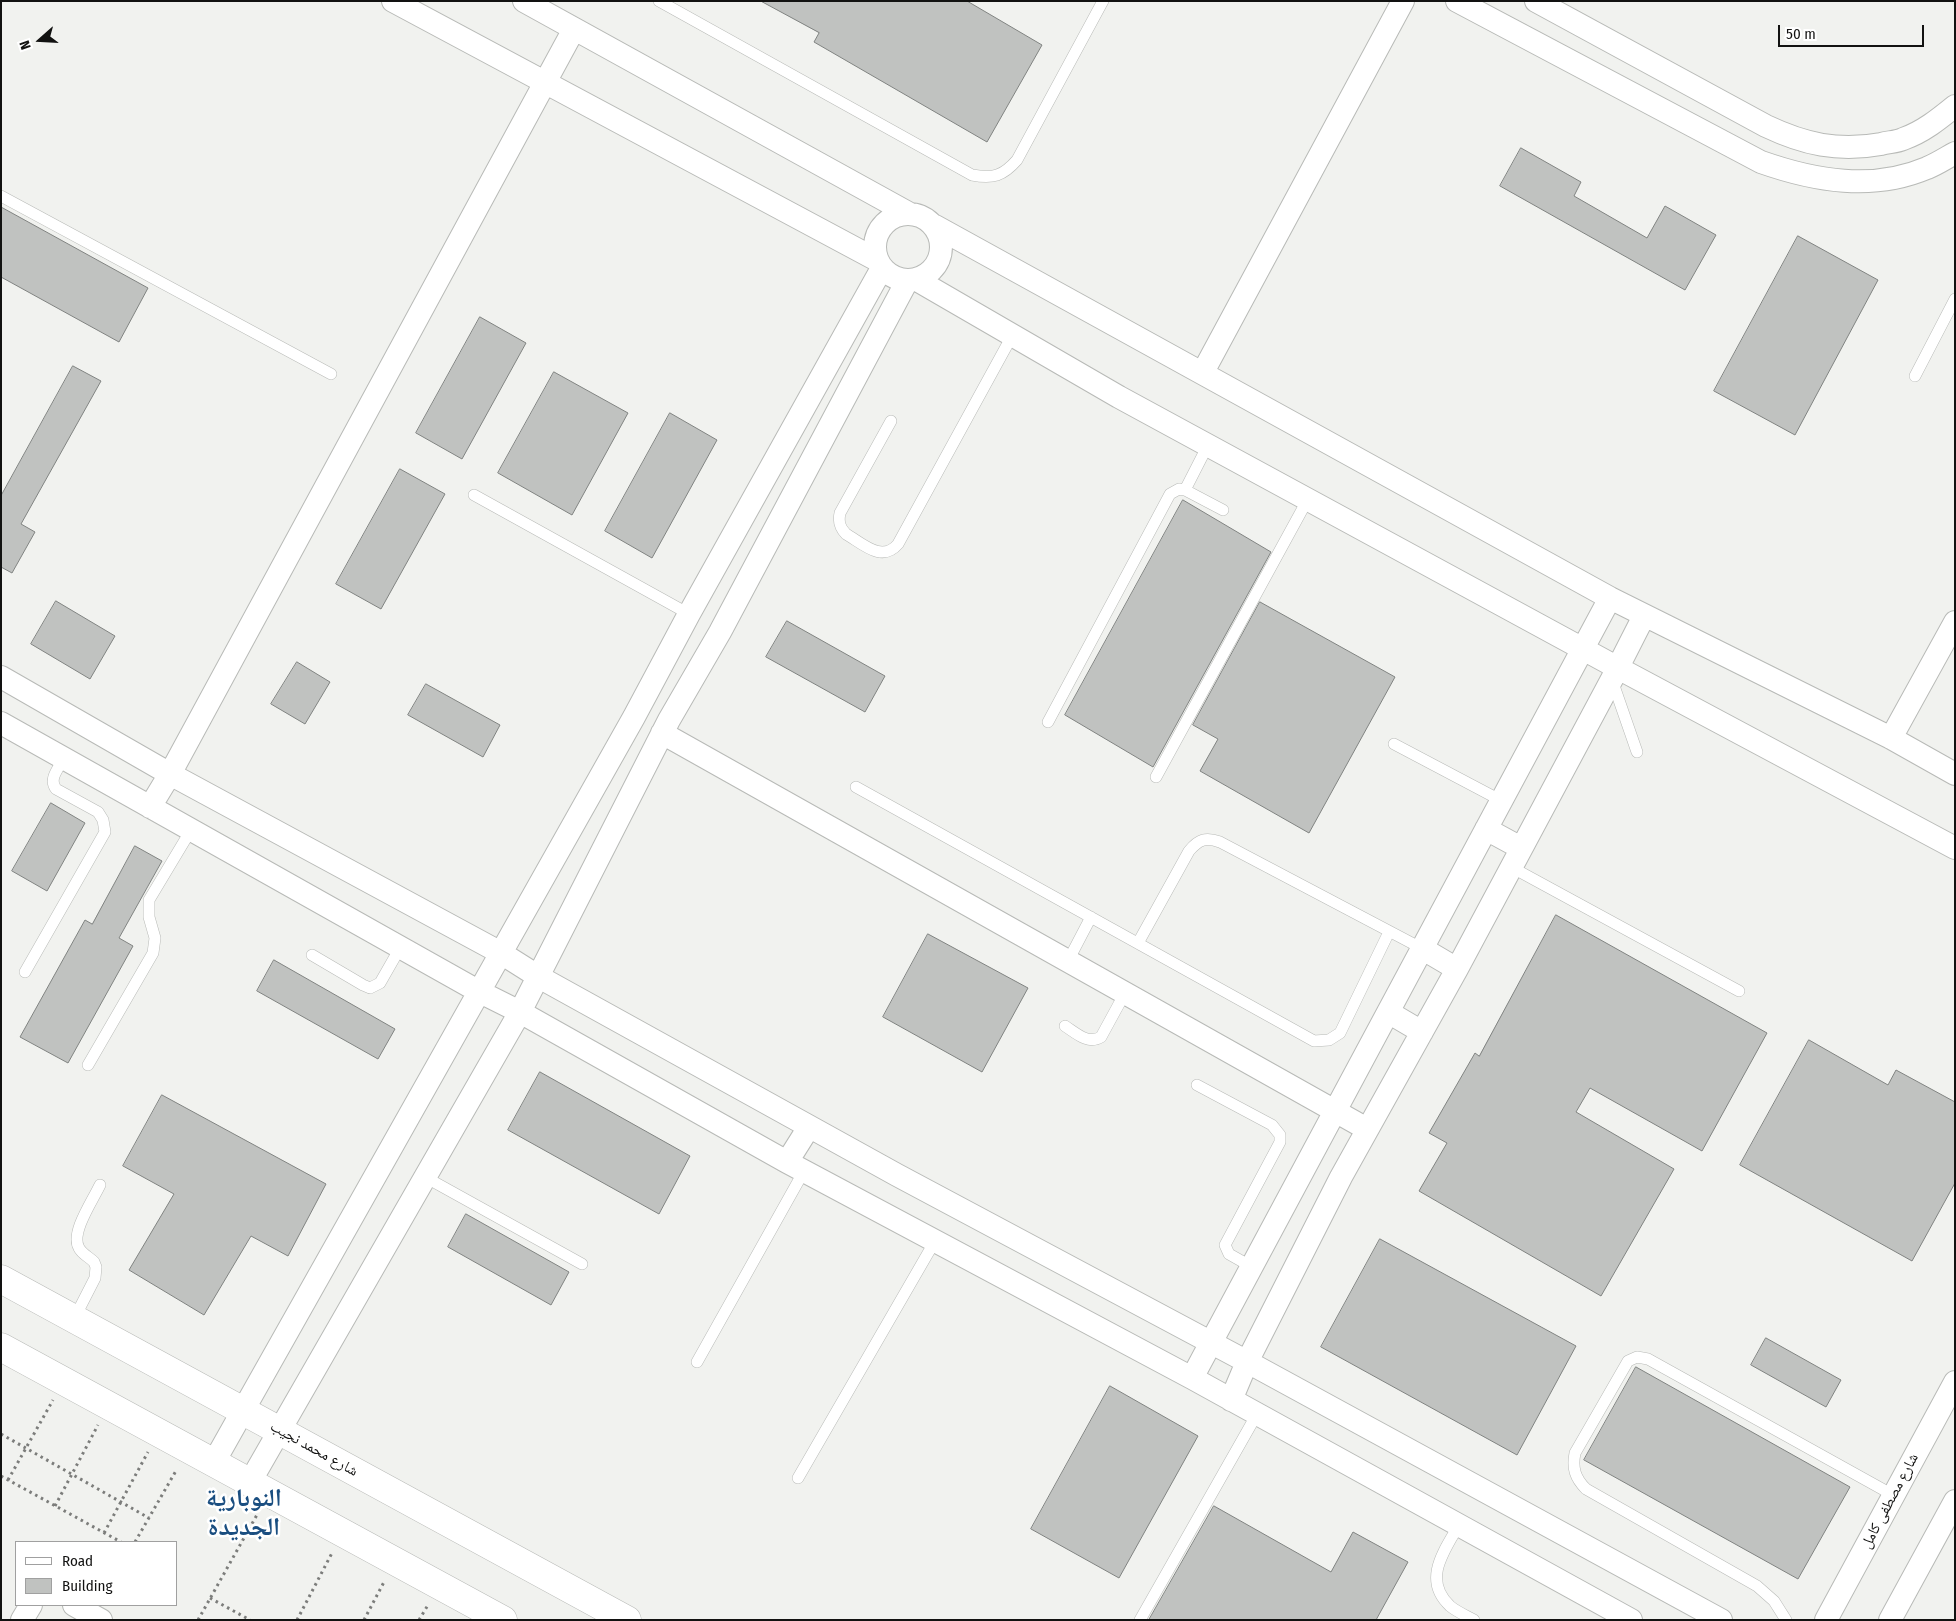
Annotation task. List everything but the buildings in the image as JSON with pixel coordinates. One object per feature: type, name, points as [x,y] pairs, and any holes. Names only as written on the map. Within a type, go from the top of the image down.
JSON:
[{"type":"street","points":[[393,1],[880,264]]},
{"type":"street","points":[[524,1],[910,214],[919,216],[934,226],[1203,372],[1610,598],[1891,738],[1955,774]]},
{"type":"street","points":[[1203,372],[1402,1]]},
{"type":"street","points":[[1457,1],[1761,162],[1787,171],[1842,181],[1868,182],[1898,178],[1928,168],[1955,153]]},
{"type":"street","points":[[1533,42],[1542,5],[1766,126],[1787,136],[1820,145],[1847,148],[1903,140],[1937,122],[1955,106]]},
{"type":"street","points":[[150,807],[170,774],[574,29]]},
{"type":"street","points":[[910,214],[892,218],[878,232],[875,251],[880,264],[889,275],[912,281],[1208,445],[1583,648],[1615,674],[1955,848]]},
{"type":"street","points":[[260,1487],[279,1430],[520,1012],[662,733],[720,632],[912,281],[925,277],[938,263],[942,244],[934,226]]},
{"type":"street","points":[[214,1462],[634,717],[880,264]]},
{"type":"street","points":[[1192,1378],[1610,598]]},
{"type":"street","points":[[689,614],[720,632]]},
{"type":"street","points":[[1231,1400],[1247,1362],[1367,1129],[1457,969],[1615,674],[1644,616]]},
{"type":"street","points":[[1891,738],[1955,622]]},
{"type":"street","points":[[1,677],[170,774],[501,952],[539,977],[809,1127],[1247,1362],[1721,1620]]},
{"type":"street","points":[[1,723],[478,992],[520,1012],[796,1166],[1192,1378],[1459,1525],[1619,1617]]},
{"type":"street","points":[[662,733],[1367,1129]]},
{"type":"street","points":[[1486,829],[1516,857]]},
{"type":"street","points":[[1423,949],[1457,969]]},
{"type":"street","points":[[1388,1012],[1422,1032]]},
{"type":"street","points":[[796,1166],[809,1127]]},
{"type":"street","name":"شارع محمد نجيب","points":[[1,1279],[627,1620]]},
{"type":"street","points":[[1,1347],[503,1620]]},
{"type":"street","name":"شارع مصطفى كامل","points":[[1826,1620],[1955,1382]]},
{"type":"street","points":[[1890,1620],[1955,1501]]},
{"type":"street","points":[[22,1620],[29,1606]]},
{"type":"street","points":[[76,1606],[101,1620]]},
{"type":"lane","points":[[659,1],[972,175],[984,178],[997,176],[1008,170],[1017,160],[1103,1]]},
{"type":"lane","points":[[1,196],[331,374]]},
{"type":"lane","points":[[1914,376],[1955,299]]},
{"type":"lane","points":[[891,420],[838,519],[842,530],[846,534],[879,553],[893,550],[898,544],[1012,336]]},
{"type":"lane","points":[[1185,490],[1208,445]]},
{"type":"lane","points":[[1048,722],[1170,494],[1174,491],[1185,490],[1223,510]]},
{"type":"lane","points":[[474,495],[689,614]]},
{"type":"lane","points":[[1156,777],[1308,499]]},
{"type":"lane","points":[[1615,674],[1637,752]]},
{"type":"lane","points":[[1394,744],[1502,801]]},
{"type":"lane","points":[[25,972],[104,832],[104,820],[98,812],[56,789],[54,786],[53,777],[64,758]]},
{"type":"lane","points":[[856,787],[1314,1040],[1329,1040],[1340,1033],[1389,932]]},
{"type":"lane","points":[[88,1065],[153,953],[155,931],[149,917],[149,900],[191,830]]},
{"type":"lane","points":[[1138,942],[1189,851],[1197,842],[1208,838],[1220,842],[1423,949]]},
{"type":"lane","points":[[1516,857],[1739,991]]},
{"type":"lane","points":[[1068,961],[1091,917]]},
{"type":"lane","points":[[312,955],[363,986],[370,988],[380,983],[400,948]]},
{"type":"lane","points":[[1065,1026],[1089,1040],[1102,1037],[1125,993]]},
{"type":"lane","points":[[1197,1085],[1272,1126],[1280,1136],[1280,1142],[1225,1245],[1229,1254],[1252,1267]]},
{"type":"lane","points":[[697,1362],[796,1166]]},
{"type":"lane","points":[[425,1177],[582,1264]]},
{"type":"lane","points":[[74,1319],[96,1273],[94,1262],[80,1251],[76,1235],[100,1185]]},
{"type":"lane","points":[[798,1478],[935,1241]]},
{"type":"lane","points":[[1786,1620],[1774,1601],[1757,1586],[1586,1489],[1579,1482],[1574,1473],[1575,1453],[1628,1362],[1637,1357],[1648,1359],[1893,1495]]},
{"type":"lane","points":[[1140,1620],[1257,1414]]},
{"type":"lane","points":[[1459,1525],[1438,1565],[1436,1577],[1444,1599],[1452,1607],[1474,1620]]},
{"type":"path","points":[[8,1480],[64,1380]]},
{"type":"path","points":[[55,1506],[109,1405]]},
{"type":"path","points":[[104,1533],[158,1432]]},
{"type":"path","points":[[1,1434],[149,1518]]},
{"type":"path","points":[[136,1541],[188,1448]]},
{"type":"path","points":[[1,1476],[119,1541]]},
{"type":"path","points":[[198,1620],[210,1598],[260,1487]]},
{"type":"path","points":[[297,1620],[343,1532]]},
{"type":"path","points":[[364,1620],[396,1561]]},
{"type":"path","points":[[210,1598],[248,1619]]},
{"type":"district","name":"النوبارية الجديدة","points":[[244,1514]]}]
